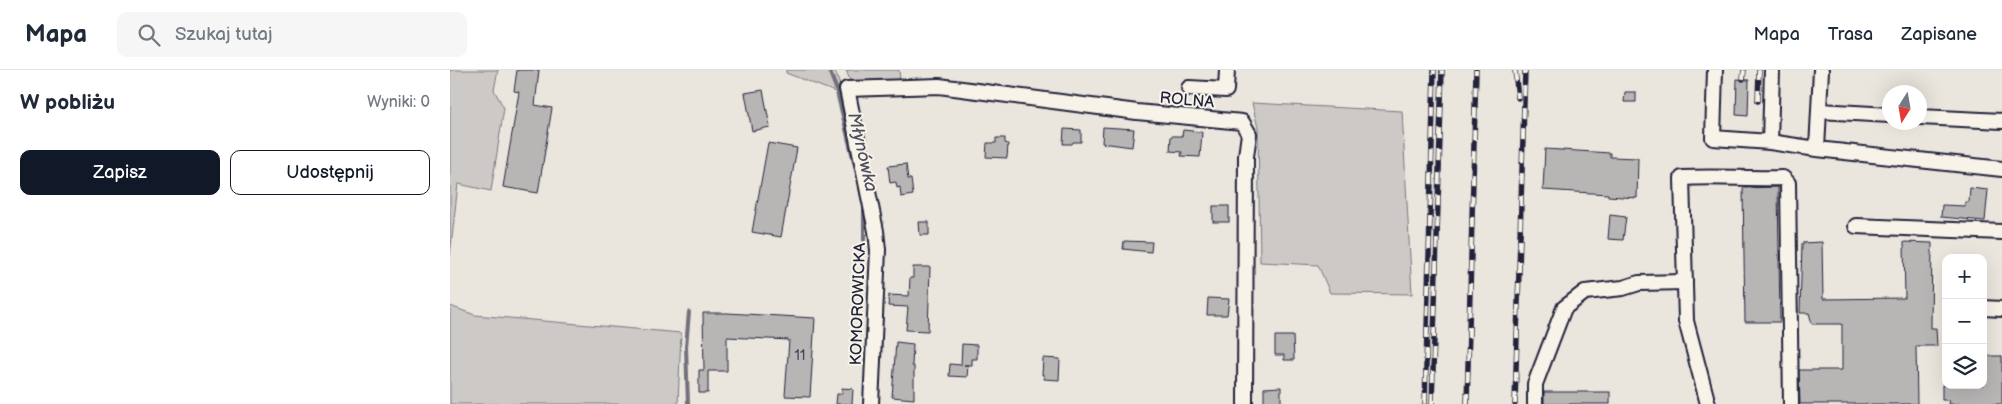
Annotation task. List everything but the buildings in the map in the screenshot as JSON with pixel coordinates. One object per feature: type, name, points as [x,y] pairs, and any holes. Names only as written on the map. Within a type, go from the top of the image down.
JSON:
[{"type":"street","points":[[1189,88],[1226,90],[1227,70]]},
{"type":"street","points":[[1715,70],[1713,138],[1770,142],[1817,149],[2002,169]]},
{"type":"street","points":[[1770,142],[1772,70]]},
{"type":"street","points":[[1817,149],[1821,70]]},
{"type":"street","name":"ROLNA","points":[[847,89],[939,86],[1137,112],[1242,122],[1249,134],[1246,156],[1245,404]]},
{"type":"street","name":"KOMOROWICKA","points":[[847,89],[878,250],[871,404]]},
{"type":"street","points":[[1819,111],[1882,115]]},
{"type":"street","points":[[1927,117],[2002,121]]},
{"type":"street","points":[[1708,404],[1686,321],[1682,178],[1719,176],[1736,179],[1784,178],[1788,183],[1791,404]]},
{"type":"street","points":[[1856,226],[2002,232]]},
{"type":"street","points":[[1535,404],[1535,384],[1564,308],[1585,292],[1623,288],[1639,283],[1685,282]]},
{"type":"street","points":[[1987,308],[2002,309]]},
{"type":"shaded area","points":[[450,70],[498,70],[494,90],[504,108],[491,191],[458,184],[450,256]]},
{"type":"shaded area","points":[[786,70],[835,70],[843,95],[786,73]]},
{"type":"shaded area","points":[[846,70],[899,70],[900,80],[851,83]]},
{"type":"shaded area","points":[[1252,103],[1402,111],[1412,294],[1330,293],[1318,265],[1260,262],[1258,128]]},
{"type":"shaded area","points":[[450,306],[475,315],[681,333],[678,404],[450,404]]},
{"type":"waterway","name":"Młynówka","points":[[829,70],[836,88],[858,178]]},
{"type":"waterway","name":"Młynówka","points":[[860,188],[864,206],[864,240]]},
{"type":"waterway","points":[[688,404],[686,347],[689,312]]},
{"type":"railway","points":[[1425,404],[1434,70]]},
{"type":"railway","points":[[1432,404],[1442,70]]},
{"type":"railway","points":[[1467,404],[1476,70]]},
{"type":"railway","points":[[1515,70],[1518,98]]},
{"type":"railway","points":[[1515,404],[1525,70]]},
{"type":"railway","points":[[1743,79],[1744,70]]},
{"type":"railway","points":[[1758,101],[1759,70]]}]
